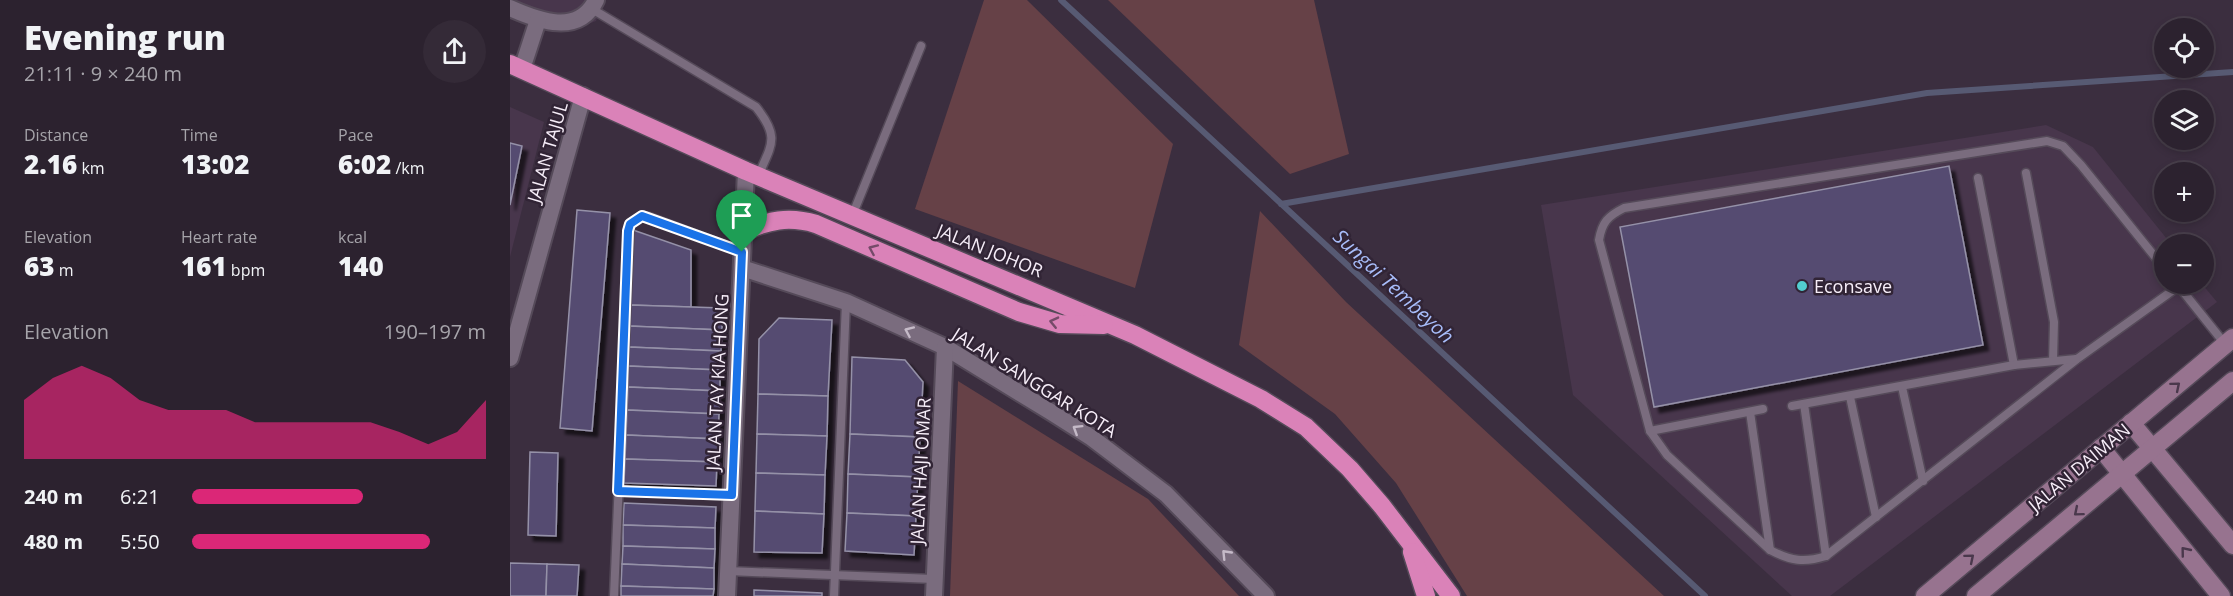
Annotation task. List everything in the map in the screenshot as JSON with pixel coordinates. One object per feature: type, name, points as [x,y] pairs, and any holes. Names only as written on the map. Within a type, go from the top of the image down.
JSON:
[{"type":"highway","name":"JALAN JOHOR","points":[[516,67],[752,173],[1112,325],[1261,399],[1306,428],[1350,469],[1382,506],[1451,596]]},
{"type":"highway","points":[[743,232],[762,223],[798,219],[816,224],[1020,312],[1060,324],[1112,325]]},
{"type":"highway","name":"JALAN JOHOR","points":[[1409,542],[1426,596]]},
{"type":"street","points":[[510,8],[538,20],[568,22],[585,16],[594,4]]},
{"type":"street","points":[[516,67],[538,20]]},
{"type":"street","name":"JALAN TAJUL","points":[[510,358],[583,96]]},
{"type":"street","name":"JALAN TAY KIA HONG","points":[[727,596],[743,232],[752,173]]},
{"type":"street","name":"JALAN SANGGAR KOTA","points":[[742,260],[846,302],[945,347],[1128,464],[1166,494],[1266,596]]},
{"type":"street","name":"JALAN DAIMAN","points":[[1925,596],[2229,341]]},
{"type":"street","name":"JALAN HAJI OMAR","points":[[934,596],[945,347]]},
{"type":"street","name":"JALAN DAIMAN","points":[[1976,596],[2233,381]]},
{"type":"street","points":[[2131,423],[2233,545]]},
{"type":"street","points":[[2102,448],[2221,596]]},
{"type":"lane","points":[[594,4],[756,108],[770,125],[774,139],[752,173]]},
{"type":"lane","points":[[852,216],[921,46]]},
{"type":"lane","points":[[2154,255],[2082,165],[2063,146],[2047,141],[2029,142],[1624,208],[1610,215],[1601,225],[1599,240],[1650,431],[1666,455],[1770,550],[1788,560],[1809,561],[1826,556],[2077,359],[2166,294]]},
{"type":"lane","points":[[2026,173],[2054,322],[2053,361]]},
{"type":"lane","points":[[1978,178],[2014,364]]},
{"type":"lane","points":[[614,596],[630,224],[642,216],[649,217],[742,260]]},
{"type":"lane","points":[[2186,294],[2229,341]]},
{"type":"lane","points":[[834,596],[846,302]]},
{"type":"lane","points":[[1792,406],[1850,397],[2014,364],[2077,359]]},
{"type":"lane","points":[[1902,387],[1923,480]]},
{"type":"lane","points":[[1850,397],[1876,517]]},
{"type":"lane","points":[[1804,404],[1826,556]]},
{"type":"lane","points":[[1650,431],[1763,409]]},
{"type":"lane","points":[[1750,412],[1770,550]]},
{"type":"lane","points":[[618,491],[732,495]]},
{"type":"lane","points":[[728,571],[934,579]]},
{"type":"shaded area","points":[[510,0],[604,0],[596,21],[570,31],[529,26],[510,18]]},
{"type":"shaded area","points":[[984,0],[1027,0],[1173,144],[1135,288],[915,209]]},
{"type":"shaded area","points":[[1108,0],[1314,0],[1349,154],[1290,174]]},
{"type":"shaded area","points":[[510,107],[544,122],[510,257]]},
{"type":"shaded area","points":[[2046,125],[2093,147],[2163,234],[2154,234],[2154,294],[2210,294],[2217,302],[1830,596],[1792,596],[1573,395],[1541,205]]},
{"type":"shaded area","points":[[1260,211],[1346,302],[1664,596],[1467,596],[1396,483],[1335,414],[1239,345]]},
{"type":"shaded area","points":[[958,381],[1148,499],[1239,596],[950,596]]},
{"type":"building","points":[[510,143],[522,146],[510,205]]},
{"type":"building","name":"Econsave","points":[[1949,166],[1983,345],[1654,407],[1620,227]]},
{"type":"building","points":[[577,210],[610,213],[592,431],[560,428]]},
{"type":"building","points":[[633,230],[691,250],[691,307],[630,305]]},
{"type":"building","points":[[630,305],[722,308],[722,330],[629,326]]},
{"type":"building","points":[[779,318],[832,320],[828,396],[758,394],[759,339]]},
{"type":"building","points":[[629,326],[722,330],[721,351],[629,347]]},
{"type":"building","points":[[629,347],[721,351],[720,370],[628,366]]},
{"type":"building","points":[[852,357],[905,360],[923,382],[920,437],[850,434]]},
{"type":"building","points":[[628,366],[720,370],[720,391],[628,387]]},
{"type":"building","points":[[628,387],[720,391],[719,414],[627,410]]},
{"type":"building","points":[[758,394],[828,396],[827,436],[757,434]]},
{"type":"building","points":[[627,410],[719,414],[718,439],[626,435]]},
{"type":"building","points":[[757,434],[827,436],[825,475],[756,473]]},
{"type":"building","points":[[850,434],[920,437],[918,477],[848,474]]},
{"type":"building","points":[[626,435],[718,439],[717,462],[625,459]]},
{"type":"building","points":[[530,452],[558,453],[556,536],[528,535]]},
{"type":"building","points":[[625,459],[717,462],[716,486],[624,483]]},
{"type":"building","points":[[756,473],[825,475],[824,514],[755,511]]},
{"type":"building","points":[[848,474],[918,477],[916,516],[847,513]]},
{"type":"building","points":[[624,503],[716,507],[715,528],[623,525]]},
{"type":"building","points":[[755,511],[824,514],[822,553],[754,552]]},
{"type":"building","points":[[847,513],[916,516],[914,555],[845,551]]},
{"type":"building","points":[[623,525],[715,528],[715,549],[623,546]]},
{"type":"building","points":[[623,546],[715,549],[714,568],[622,564]]},
{"type":"building","points":[[510,563],[547,564],[546,596],[510,596]]},
{"type":"building","points":[[547,564],[579,565],[577,596],[546,596]]},
{"type":"building","points":[[622,564],[714,568],[714,589],[621,586]]},
{"type":"building","points":[[621,586],[714,589],[713,596],[621,596]]},
{"type":"building","points":[[754,590],[822,593],[822,596],[754,596]]},
{"type":"waterway","name":"Sungai Tembeyoh","points":[[1061,0],[1705,596]]},
{"type":"waterway","points":[[1281,204],[1927,93],[2233,72]]},
{"type":"place","name":"Econsave","points":[[1802,286]]},
{"type":"route","points":[[642,216],[649,217],[742,252],[732,495],[618,491],[630,224],[642,216]]}]
